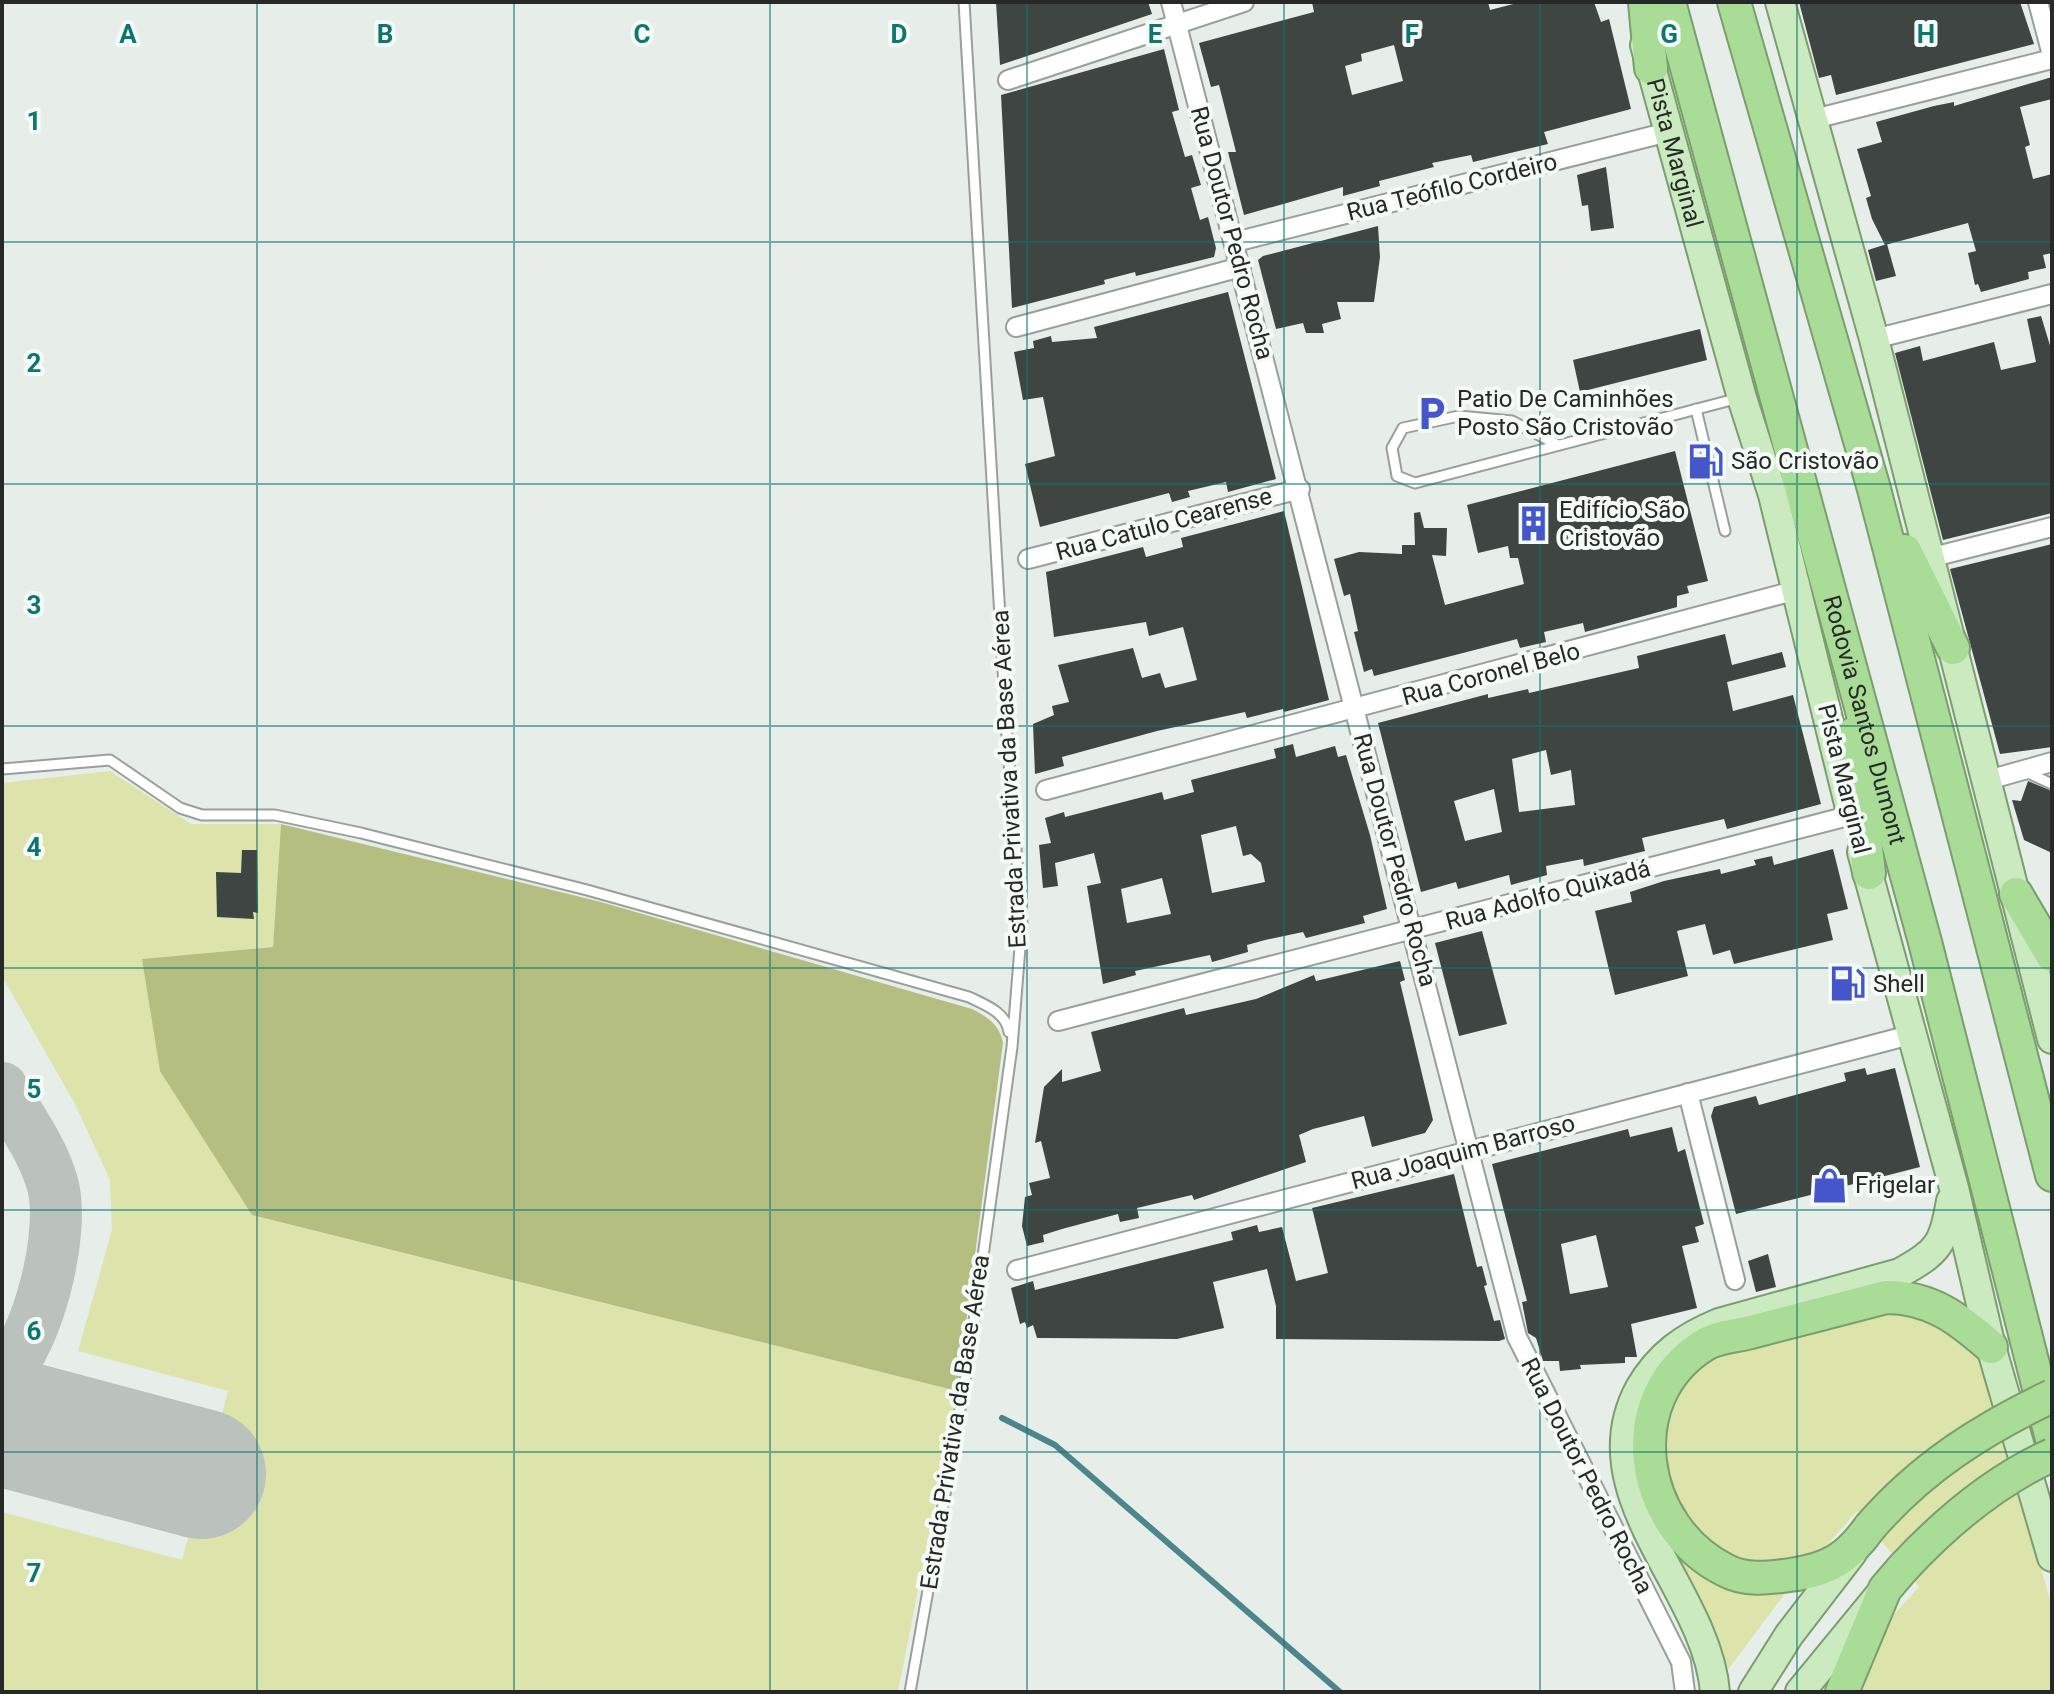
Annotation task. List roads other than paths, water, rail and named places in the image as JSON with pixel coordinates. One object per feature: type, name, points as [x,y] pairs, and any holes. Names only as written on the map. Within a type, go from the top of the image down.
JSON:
[{"type":"highway","points":[[1645,2],[1651,68]]},
{"type":"highway","name":"Rodovia Santos Dumont","points":[[1669,2],[1925,942],[2052,1439]]},
{"type":"highway","points":[[1734,2],[1874,489],[2052,1175]]},
{"type":"highway","points":[[1744,2],[1745,43]]},
{"type":"highway","points":[[1874,489],[1953,648]]},
{"type":"highway","points":[[1840,628],[1869,873]]},
{"type":"highway","points":[[2016,894],[2052,955]]},
{"type":"highway","points":[[1991,1347],[1961,1321],[1930,1303],[1908,1297],[1886,1297],[1705,1344],[1663,1385],[1649,1431],[1651,1472],[1665,1513],[1695,1549],[1726,1571],[1766,1578],[1801,1574],[1861,1540],[1894,1500],[1953,1450],[2052,1396]]},
{"type":"highway","points":[[1842,1692],[1894,1578],[1930,1538],[1996,1488],[2052,1455]]},
{"type":"main road","name":"Pista Marginal","points":[[1633,2],[1797,590],[1852,815],[1954,1188],[1991,1347],[2052,1557]]},
{"type":"main road","points":[[1780,2],[1874,339],[2052,1039]]},
{"type":"main road","points":[[1715,1692],[1706,1647],[1632,1493],[1624,1440],[1636,1396],[1658,1361],[1692,1334],[1719,1323],[1884,1279],[1924,1260],[1946,1234],[1954,1188]]},
{"type":"main road","points":[[1753,1692],[1789,1635],[1861,1540]]},
{"type":"main road","points":[[1800,1692],[1894,1578]]},
{"type":"street","name":"Rua Doutor Pedro Rocha","points":[[1171,2],[1300,489],[1517,1337],[1681,1662],[1685,1692]]},
{"type":"street","points":[[1008,80],[1244,2]]},
{"type":"street","points":[[1814,119],[2052,57],[2038,2]]},
{"type":"street","name":"Rua Teófilo Cordeiro","points":[[1235,242],[1668,132]]},
{"type":"street","points":[[1016,327],[1241,267]]},
{"type":"street","points":[[1874,339],[2052,294]]},
{"type":"street","name":"Rua Catulo Cearense","points":[[1028,559],[1300,489]]},
{"type":"street","points":[[1929,558],[2052,527]]},
{"type":"street","name":"Rua Coronel Belo","points":[[1046,790],[1356,710],[1797,590]]},
{"type":"street","points":[[1988,780],[2052,762]]},
{"type":"street","name":"Rua Adolfo Quixadá","points":[[1058,1021],[1852,815]]},
{"type":"street","name":"Rua Joaquim Barroso","points":[[1017,1270],[1910,1035]]},
{"type":"street","points":[[1688,1093],[1735,1280]]},
{"type":"lane","name":"Estrada Privativa da Base Aérea","points":[[910,1692],[968,1364],[1012,1047],[1022,923],[1007,737],[964,2]]},
{"type":"lane","points":[[1558,445],[1512,421],[1459,416],[1403,428],[1392,448],[1397,476],[1415,483],[1742,398]]},
{"type":"lane","points":[[1696,409],[1725,531]]},
{"type":"lane","points":[[2,769],[110,760],[180,808],[202,815],[275,815],[361,833],[587,890],[969,997],[994,1009],[1008,1025],[1012,1047]]},
{"type":"lane","points":[[2021,770],[2052,784]]},
{"type":"waterway","points":[[1002,1418],[1055,1445],[1340,1692]]},
{"type":"place","name":"Patio De Caminhões Posto São Cristovão","points":[[1431,413]]},
{"type":"place","name":"São Cristovão","points":[[1705,461]]},
{"type":"place","name":"Edifício São Cristovão","points":[[1533,524]]},
{"type":"place","name":"Shell","points":[[1847,984]]},
{"type":"place","name":"Frigelar","points":[[1829,1185]]}]
